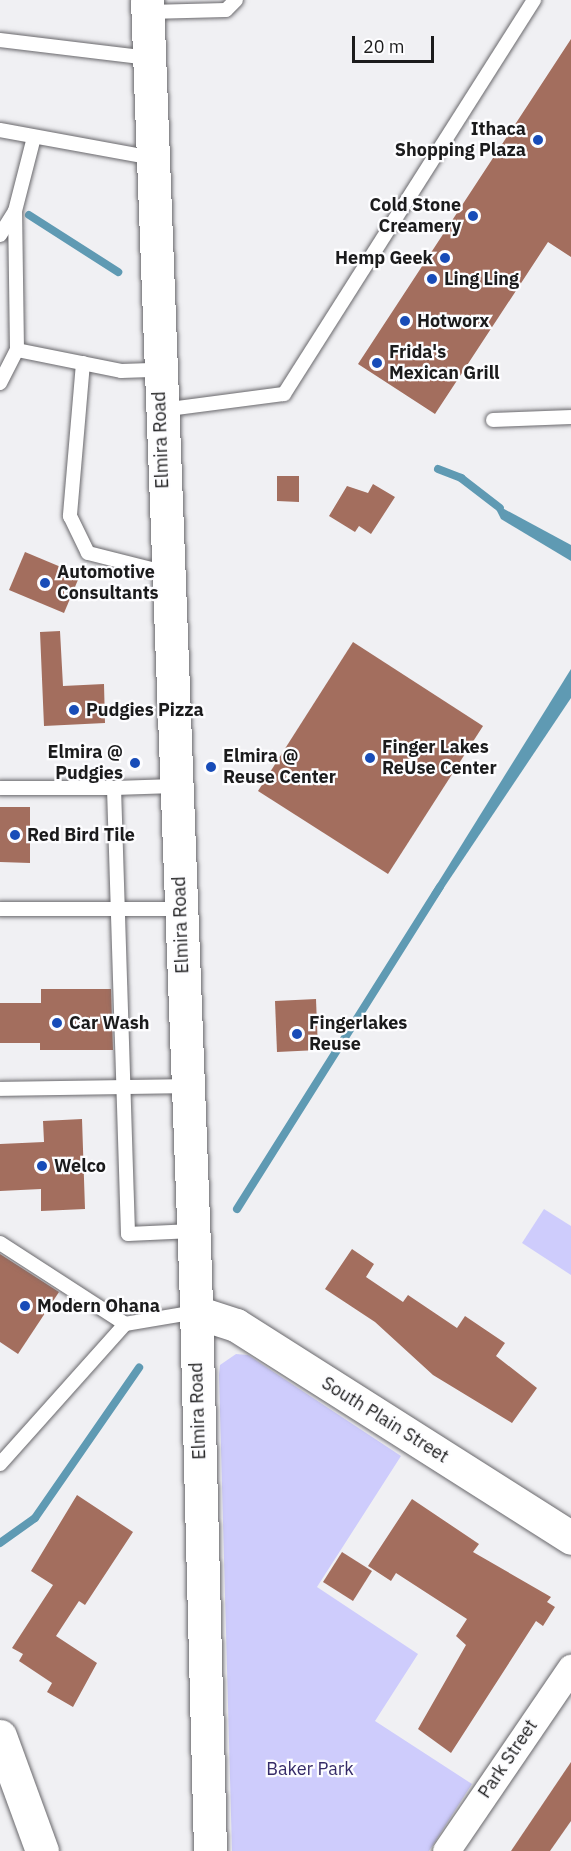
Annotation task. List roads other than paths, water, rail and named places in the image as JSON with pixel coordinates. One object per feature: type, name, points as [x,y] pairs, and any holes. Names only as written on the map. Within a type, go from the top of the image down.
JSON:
[{"type":"street","name":"Elmira Road","points":[[148,6],[160,410],[196,1312],[210,1851]]},
{"type":"street","name":"South Plain Street","points":[[196,1312],[236,1325],[571,1538]]},
{"type":"street","name":"Park Street","points":[[446,1851],[571,1668]]},
{"type":"street","points":[[0,1736],[42,1851]]},
{"type":"lane","points":[[148,6],[226,10],[236,0]]},
{"type":"lane","points":[[160,410],[284,394],[534,0]]},
{"type":"lane","points":[[0,40],[149,58]]},
{"type":"lane","points":[[0,130],[152,158]]},
{"type":"lane","points":[[0,383],[17,350],[15,212],[34,137]]},
{"type":"lane","points":[[0,235],[15,212]]},
{"type":"lane","points":[[17,350],[121,371],[159,370]]},
{"type":"lane","points":[[83,363],[70,516],[88,553],[167,573]]},
{"type":"lane","points":[[493,420],[571,417]]},
{"type":"lane","points":[[0,788],[175,786]]},
{"type":"lane","points":[[114,788],[128,1234],[193,1231]]},
{"type":"lane","points":[[0,909],[180,909]]},
{"type":"lane","points":[[0,1089],[125,1089],[188,1086]]},
{"type":"lane","points":[[0,1243],[125,1324]]},
{"type":"lane","points":[[0,1464],[125,1324],[196,1312]]},
{"type":"waterway","points":[[29,215],[118,272]]},
{"type":"waterway","points":[[438,469],[461,478],[500,508]]},
{"type":"waterway","points":[[237,1209],[440,887]]},
{"type":"waterway","points":[[0,1543],[35,1518],[139,1368]]},
{"type":"place","name":"Ithaca Shopping Plaza","points":[[538,140]]},
{"type":"place","name":"Cold Stone Creamery","points":[[473,216]]},
{"type":"place","name":"Hemp Geek","points":[[445,258]]},
{"type":"place","name":"Ling Ling","points":[[432,279]]},
{"type":"place","name":"Hotworx","points":[[405,321]]},
{"type":"place","name":"Frida's Mexican Grill","points":[[377,363]]},
{"type":"place","name":"Automotive Consultants","points":[[45,583]]},
{"type":"place","name":"Pudgies Pizza","points":[[74,710]]},
{"type":"place","name":"Finger Lakes ReUse Center","points":[[370,758]]},
{"type":"place","name":"Elmira @ Pudgies","points":[[135,763]]},
{"type":"place","name":"Elmira @ Reuse Center","points":[[211,767]]},
{"type":"place","name":"Red Bird Tile","points":[[15,835]]},
{"type":"place","name":"Car Wash","points":[[57,1023]]},
{"type":"place","name":"Fingerlakes Reuse","points":[[297,1034]]},
{"type":"place","name":"Welco","points":[[42,1166]]},
{"type":"place","name":"Modern Ohana","points":[[25,1306]]},
{"type":"park label","name":"Baker Park","points":[[310,1769]]}]
